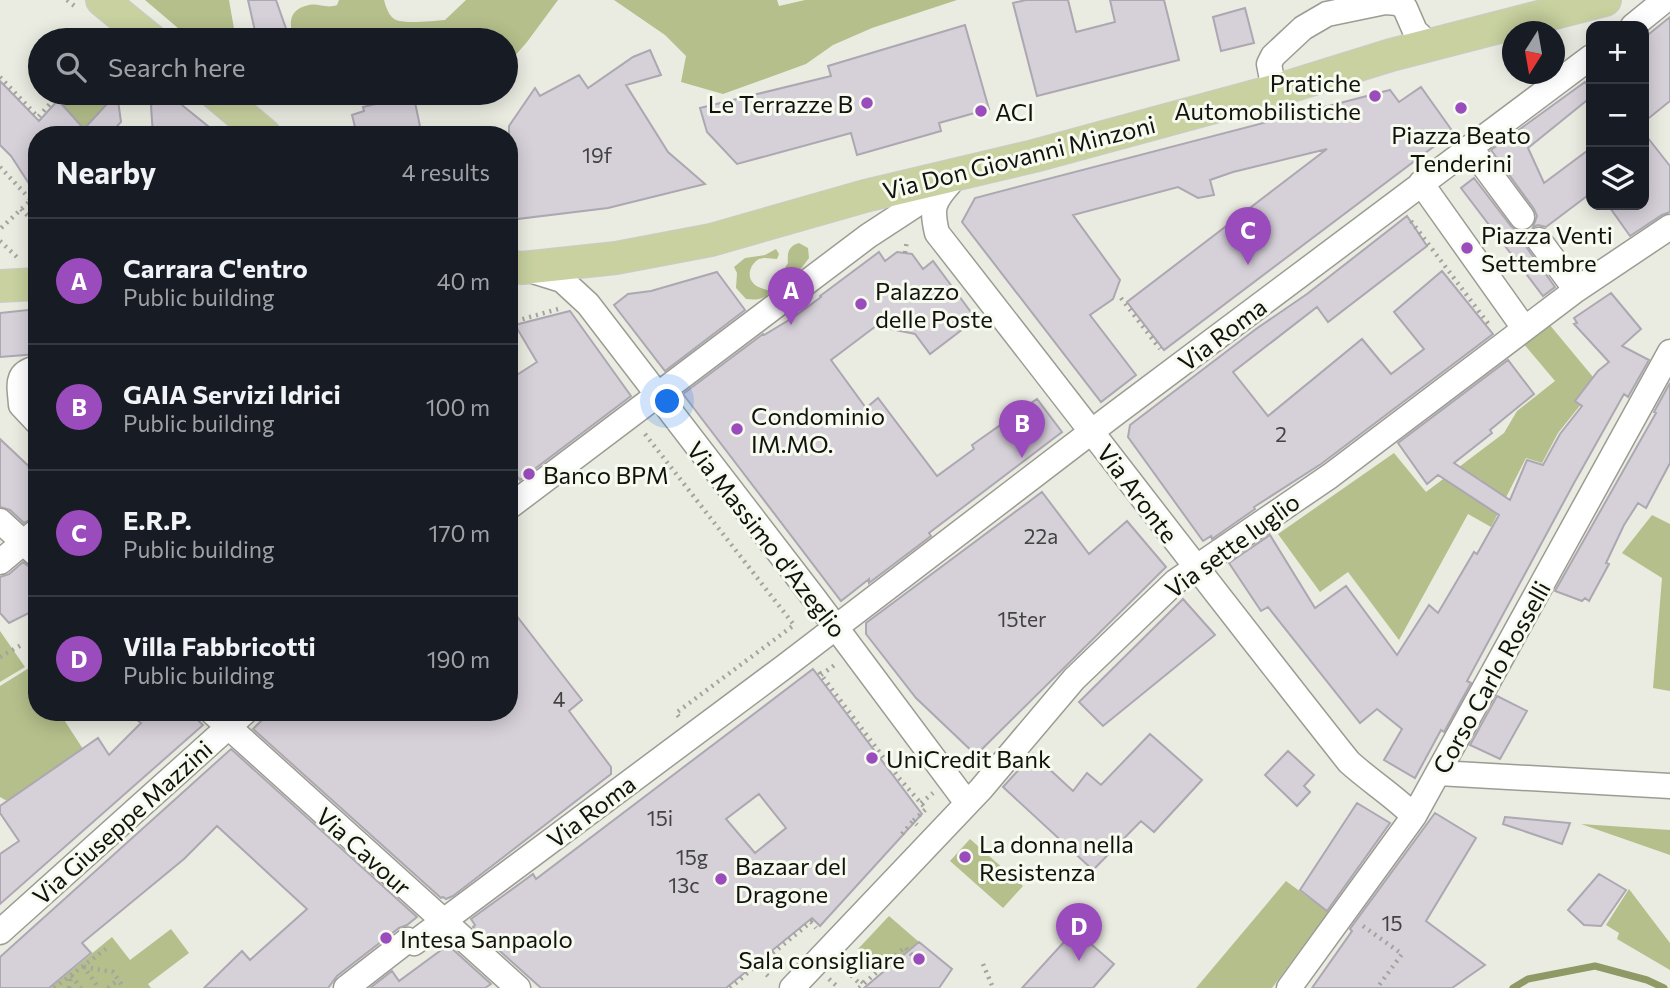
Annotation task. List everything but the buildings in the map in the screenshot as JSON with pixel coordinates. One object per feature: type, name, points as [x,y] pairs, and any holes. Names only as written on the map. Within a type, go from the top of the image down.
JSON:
[{"type":"main road","points":[[102,0],[136,28]]},
{"type":"main road","name":"Via Don Giovanni Minzoni","points":[[518,267],[616,258],[711,240],[865,196],[959,178],[1391,55],[1592,2]]},
{"type":"main road","points":[[229,105],[254,126]]},
{"type":"main road","points":[[0,286],[28,284]]},
{"type":"street","points":[[1639,21],[1665,0]]},
{"type":"street","points":[[1274,90],[1269,64],[1273,56],[1303,28],[1327,14],[1385,2],[1398,3],[1405,8],[1415,31],[1431,46]]},
{"type":"street","name":"Via Roma","points":[[346,988],[408,940],[414,943],[632,793],[692,734],[784,667],[835,622],[1425,189],[1470,147],[1586,61]]},
{"type":"street","points":[[1470,147],[1522,217]]},
{"type":"street","points":[[518,495],[656,396],[868,236],[959,178]]},
{"type":"street","name":"Via Aronte","points":[[959,178],[936,199],[933,216],[937,233],[1194,567],[1349,762],[1414,816]]},
{"type":"street","points":[[1425,189],[1524,328]]},
{"type":"street","name":"Via sette luglio","points":[[782,980],[967,803],[1074,679],[1175,582],[1330,476],[1524,328],[1670,227]]},
{"type":"street","points":[[1539,240],[1576,290]]},
{"type":"street","name":"Via Massimo d'Azeglio","points":[[518,267],[551,275],[568,285],[588,304],[656,396],[835,622],[967,803]]},
{"type":"street","name":"Corso Carlo Rosselli","points":[[1289,988],[1414,816],[1670,352]]},
{"type":"street","points":[[28,370],[21,376],[20,383],[21,405],[28,412]]},
{"type":"street","points":[[0,522],[28,540]]},
{"type":"street","points":[[0,562],[28,545]]},
{"type":"street","name":"Via Giuseppe Mazzini","points":[[0,932],[224,721]]},
{"type":"street","name":"Via Cavour","points":[[232,721],[517,988]]},
{"type":"street","points":[[1438,773],[1670,786]]},
{"type":"path","points":[[0,77],[38,117],[50,105]]},
{"type":"path","points":[[0,167],[28,197]]},
{"type":"path","points":[[1425,189],[1405,214],[1492,329]]},
{"type":"path","points":[[0,229],[28,203]]},
{"type":"path","points":[[21,209],[28,216]]},
{"type":"path","points":[[905,253],[908,233],[914,236]]},
{"type":"path","points":[[1121,298],[1160,349]]},
{"type":"path","points":[[518,320],[568,306]]},
{"type":"path","points":[[644,432],[794,625],[676,713],[692,734]]},
{"type":"path","points":[[0,657],[23,644]]},
{"type":"path","points":[[819,672],[898,778],[926,809],[913,821],[917,826]]},
{"type":"path","points":[[1356,921],[1402,954],[1377,988]]},
{"type":"path","points":[[782,980],[768,957],[811,922],[817,929],[819,926]]},
{"type":"path","points":[[859,988],[905,947],[912,956]]},
{"type":"path","points":[[54,988],[107,948]]},
{"type":"path","points":[[838,963],[858,982],[860,980],[864,984]]},
{"type":"path","points":[[983,964],[993,988]]},
{"type":"path","points":[[730,988],[757,965],[782,980]]},
{"type":"path","points":[[84,966],[113,972],[124,988]]},
{"type":"path","points":[[84,966],[99,988]]},
{"type":"path","points":[[69,988],[71,975]]},
{"type":"path","points":[[71,975],[81,988]]},
{"type":"path","points":[[108,988],[118,980]]},
{"type":"green space","points":[[145,0],[229,0],[234,28],[178,28]]},
{"type":"green space","points":[[339,0],[384,0],[394,19],[413,22],[445,20],[466,0],[558,0],[518,52],[518,28],[291,28],[293,14],[302,7],[337,5]]},
{"type":"green space","points":[[614,0],[777,0],[779,6],[805,0],[957,0],[872,28],[833,45],[806,64],[723,94],[681,82],[686,56],[665,35]]},
{"type":"green space","points":[[55,105],[112,105],[113,126],[54,126],[47,114]]},
{"type":"green space","points":[[799,243],[808,248],[809,258],[800,270],[783,277],[781,274],[788,263],[789,251]]},
{"type":"green space","points":[[776,249],[779,254],[777,259],[759,259],[750,271],[754,284],[770,291],[760,299],[746,299],[736,288],[737,273],[734,267],[745,258],[765,255]]},
{"type":"green space","points":[[1549,324],[1598,383],[1558,433],[1542,463],[1526,458],[1491,527],[1468,514],[1399,640],[1348,572],[1320,592],[1278,534],[1394,453],[1426,492],[1504,433],[1517,411],[1555,381],[1523,343]]},
{"type":"green space","points":[[1652,515],[1670,524],[1670,691],[1653,688],[1662,578],[1622,553]]},
{"type":"green space","points":[[0,631],[25,667],[0,682]]},
{"type":"green space","points":[[28,669],[28,721],[65,721],[83,749],[7,801],[0,797],[0,686]]},
{"type":"green space","points":[[1581,824],[1670,830],[1670,855]]},
{"type":"green space","points":[[970,839],[1023,886],[1003,908],[950,861]]},
{"type":"green space","points":[[1286,881],[1328,912],[1272,988],[1196,988]]},
{"type":"green space","points":[[1629,889],[1670,943],[1670,970],[1617,939],[1619,933],[1606,925]]},
{"type":"green space","points":[[889,916],[919,942],[882,973],[858,949]]},
{"type":"green space","points":[[171,929],[189,953],[148,984],[151,988],[50,988],[112,937],[130,960]]},
{"type":"waterway","points":[[1513,988],[1528,979],[1595,966],[1647,980],[1664,988]]},
{"type":"place","name":"Pratiche Automobilistiche","points":[[1375,96]]},
{"type":"place","name":"Le Terrazze B","points":[[867,103]]},
{"type":"place","name":"Piazza Beato Tenderini","points":[[1461,108]]},
{"type":"place","name":"ACI","points":[[981,111]]},
{"type":"place","name":"Piazza Venti Settembre","points":[[1467,248]]},
{"type":"place","name":"E.R.P.","points":[[1248,265]]},
{"type":"place","name":"Palazzo delle Poste","points":[[861,304]]},
{"type":"place","name":"Carrara C'entro","points":[[791,325]]},
{"type":"place","name":"Condominio IM.MO.","points":[[737,429]]},
{"type":"place","name":"GAIA Servizi Idrici","points":[[1022,458]]},
{"type":"place","name":"Banco BPM","points":[[529,474]]},
{"type":"place","name":"UniCredit Bank","points":[[872,758]]},
{"type":"place","name":"La donna nella Resistenza","points":[[965,857]]},
{"type":"place","name":"Bazaar del Dragone","points":[[721,879]]},
{"type":"place","name":"Intesa Sanpaolo","points":[[386,938]]},
{"type":"place","name":"Sala consigliare","points":[[919,959]]},
{"type":"place","name":"Villa Fabbricotti","points":[[1079,961]]}]
